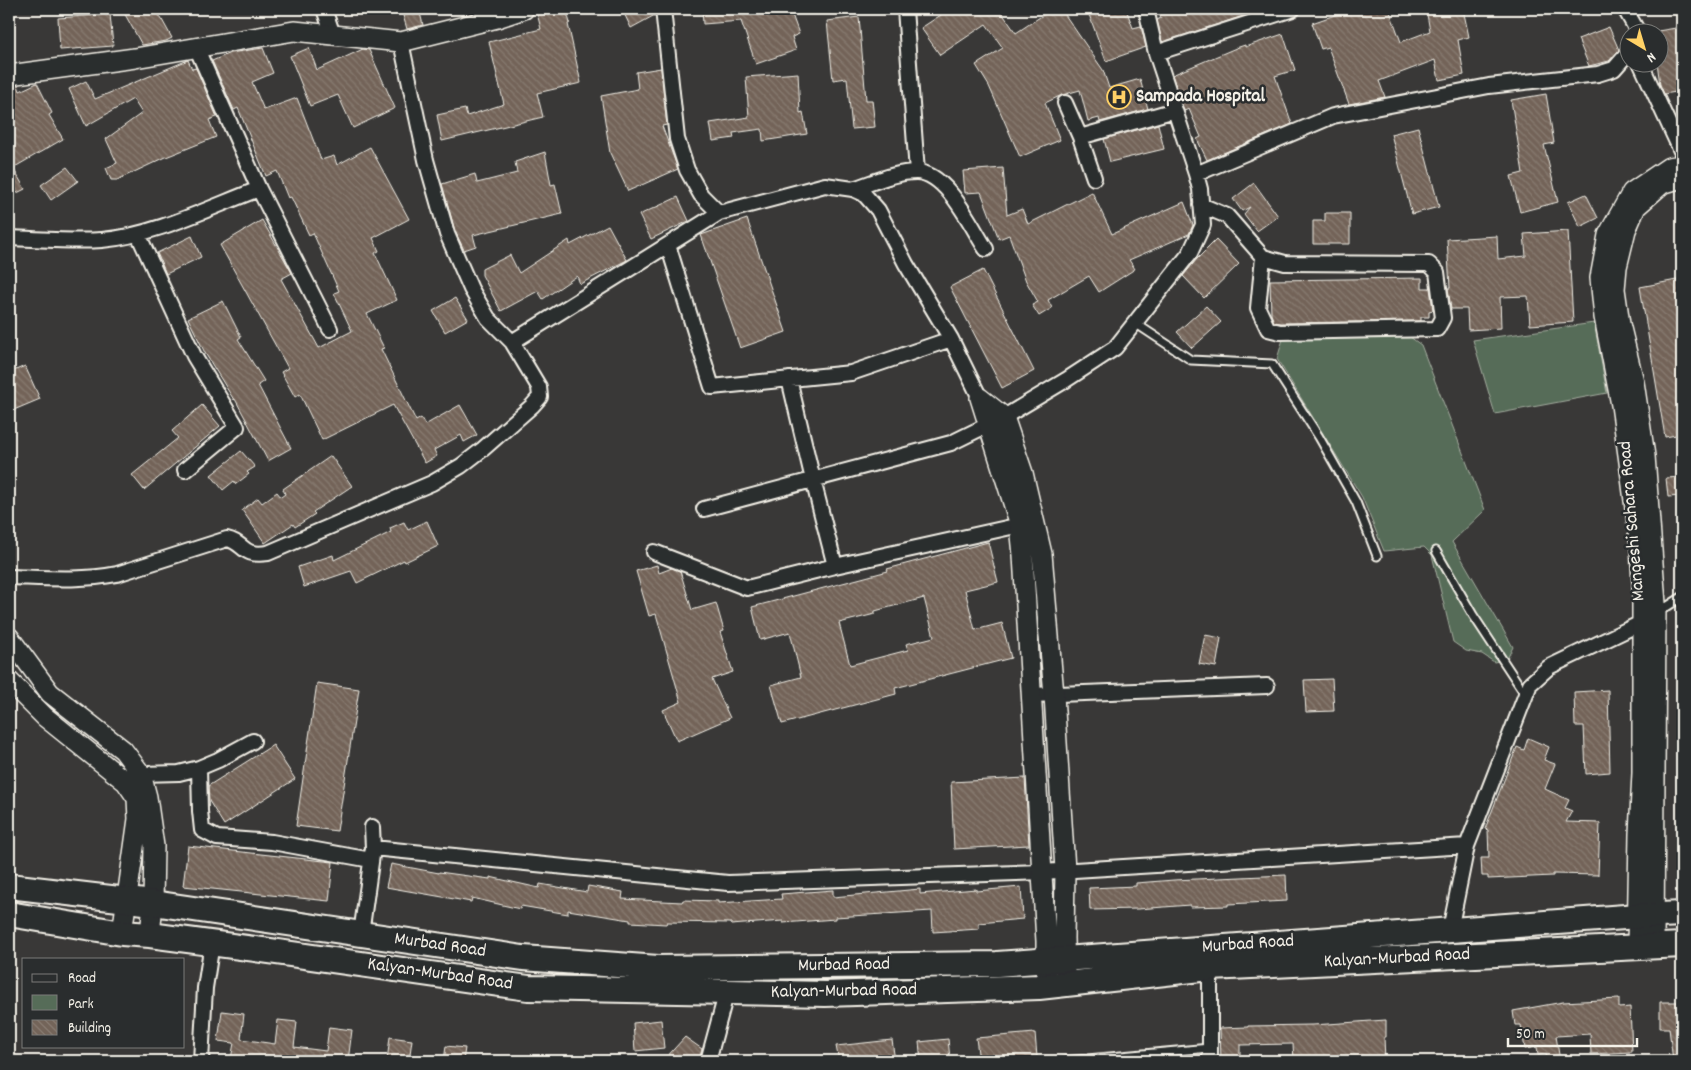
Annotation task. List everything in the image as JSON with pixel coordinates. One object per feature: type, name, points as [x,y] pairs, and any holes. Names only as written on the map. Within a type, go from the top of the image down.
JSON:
[{"type":"highway","name":"Murbad Road","points":[[9,886],[153,903],[523,958],[658,968],[998,964],[1055,960],[1210,958],[1450,930],[1682,914]]},
{"type":"highway","name":"Kalyan-Murbad Road","points":[[9,914],[122,933],[212,943],[528,988],[825,994],[1056,984],[1210,958],[1682,945]]},
{"type":"street","points":[[324,9],[333,35]]},
{"type":"street","points":[[9,75],[135,58],[294,31],[401,42],[497,18],[524,9]]},
{"type":"street","points":[[663,9],[677,139],[687,170],[701,195],[719,213]]},
{"type":"street","points":[[704,509],[951,443],[996,421],[1066,380],[1115,348],[1190,253],[1203,225],[1196,174],[1156,53],[1146,9]]},
{"type":"street","points":[[1156,53],[1293,9]]},
{"type":"street","points":[[1624,9],[1634,22]]},
{"type":"street","points":[[908,10],[917,172]]},
{"type":"street","points":[[9,577],[81,580],[98,578],[117,574],[227,539],[233,540],[248,552],[257,554],[268,552],[432,483],[461,466],[483,449],[540,397],[539,387],[512,342],[488,318],[471,289],[447,234],[426,160],[401,42]]},
{"type":"street","points":[[196,47],[259,189],[330,329]]},
{"type":"street","points":[[1196,174],[1333,116],[1489,86],[1598,74],[1614,69],[1618,64]]},
{"type":"street","points":[[1645,72],[1682,153]]},
{"type":"street","points":[[1065,103],[1080,137],[1094,178]]},
{"type":"street","points":[[1080,137],[1175,110]]},
{"type":"street","name":"Mangeshi Sahara Road","points":[[1649,618],[1642,583],[1640,547],[1621,405],[1604,317],[1600,278],[1608,235],[1632,192],[1669,167],[1682,165]]},
{"type":"street","points":[[853,189],[898,175],[917,172],[932,177],[948,189],[986,249]]},
{"type":"street","name":"Mangeshi Sahara Road","points":[[1646,947],[1642,773],[1649,618],[1645,456],[1635,390],[1620,324],[1615,289],[1617,267],[1626,230],[1636,207],[1662,184],[1682,178]]},
{"type":"street","points":[[512,342],[719,213],[825,185],[853,189],[864,194],[878,210],[906,264],[951,339],[980,398],[996,421],[1027,524],[1042,554],[1054,694],[1065,870],[1055,960]]},
{"type":"street","points":[[10,238],[102,240],[138,234],[259,189]]},
{"type":"street","points":[[1201,205],[1227,216],[1263,258],[1285,263],[1429,264],[1437,272],[1443,318],[1437,329],[1280,332],[1268,329],[1258,308],[1263,258]]},
{"type":"street","points":[[138,234],[194,356],[238,427],[185,470]]},
{"type":"street","points":[[668,245],[712,387],[851,374],[951,339]]},
{"type":"street","points":[[789,379],[835,566]]},
{"type":"street","points":[[654,552],[747,588],[835,566],[1027,524]]},
{"type":"street","points":[[1027,524],[1023,555],[1042,872],[1055,960],[1056,984]]},
{"type":"street","points":[[1450,930],[1467,846],[1530,684],[1549,667],[1649,618]]},
{"type":"street","points":[[9,637],[50,694],[123,750],[141,774],[147,797],[154,846],[153,903],[150,935]]},
{"type":"street","points":[[9,681],[45,717],[126,782],[137,798],[138,820],[122,933]]},
{"type":"street","points":[[1032,696],[1267,686]]},
{"type":"street","points":[[68,735],[81,718]]},
{"type":"street","points":[[141,774],[178,773],[199,768],[253,741]]},
{"type":"street","points":[[199,768],[202,830],[217,838],[272,842],[372,854],[728,883],[1042,872],[1467,846]]},
{"type":"street","points":[[360,934],[372,854],[372,827]]},
{"type":"street","points":[[202,1061],[205,988],[212,943]]},
{"type":"street","points":[[1210,958],[1210,1055]]},
{"type":"street","points":[[708,1061],[728,992],[729,968]]},
{"type":"lane","points":[[1135,323],[1191,360],[1272,364],[1356,502],[1377,556]]},
{"type":"lane","points":[[1436,551],[1473,615],[1526,694]]},
{"type":"lane","points":[[1649,618],[1682,597]]},
{"type":"lane","points":[[1066,1061],[1210,1055]]},
{"type":"green space","points":[[1594,323],[1607,393],[1495,414],[1473,340]]},
{"type":"green space","points":[[1406,334],[1421,345],[1485,510],[1452,542],[1513,647],[1507,659],[1494,662],[1482,654],[1466,651],[1453,642],[1432,555],[1424,547],[1384,551],[1362,497],[1277,359],[1284,336]]},
{"type":"building","points":[[122,9],[156,9],[172,38],[166,41],[142,45]]},
{"type":"building","points":[[419,9],[423,25],[407,29],[402,12]]},
{"type":"building","points":[[536,9],[566,9],[581,83],[537,93],[543,117],[442,141],[437,115],[465,109],[467,116],[504,104],[489,42],[541,29]]},
{"type":"building","points":[[622,9],[654,9],[655,15],[631,28]]},
{"type":"building","points":[[702,9],[790,9],[799,34],[792,37],[796,50],[756,64],[741,21],[703,24]]},
{"type":"building","points":[[950,9],[1007,9],[1002,13],[1016,33],[1052,9],[1061,9],[1103,70],[1109,88],[1140,79],[1148,109],[1100,122],[1099,118],[1088,121],[1080,90],[1062,95],[1045,103],[1060,140],[1020,157],[989,86],[976,65],[1003,48],[986,24],[940,55],[921,28]]},
{"type":"building","points":[[1087,9],[1126,9],[1133,28],[1141,26],[1146,47],[1106,61]]},
{"type":"building","points":[[1157,9],[1263,10],[1162,42],[1157,20],[1161,18]]},
{"type":"building","points":[[1352,9],[1389,9],[1401,42],[1430,31],[1426,9],[1463,9],[1469,37],[1458,40],[1464,75],[1439,80],[1435,60],[1379,81],[1385,97],[1349,104],[1328,47],[1321,49],[1312,23]]},
{"type":"building","points":[[110,14],[113,46],[60,50],[58,18]]},
{"type":"building","points":[[859,17],[866,100],[872,100],[875,127],[852,129],[847,78],[833,80],[827,21]]},
{"type":"building","points":[[1609,27],[1618,51],[1609,61],[1589,66],[1578,39]]},
{"type":"building","points":[[1682,27],[1682,91],[1664,94],[1660,85],[1658,72],[1668,72],[1668,29]]},
{"type":"building","points":[[1283,34],[1295,70],[1275,76],[1292,124],[1207,160],[1197,139],[1201,137],[1189,109],[1184,111],[1172,75],[1236,48],[1245,45],[1245,47]]},
{"type":"building","points":[[263,48],[273,73],[252,82],[264,110],[297,98],[321,160],[334,156],[337,165],[370,147],[409,219],[373,238],[379,251],[375,253],[397,300],[367,314],[384,348],[381,349],[416,421],[421,418],[425,425],[460,405],[477,435],[464,442],[461,435],[434,450],[437,456],[425,463],[393,405],[322,440],[300,394],[295,397],[281,372],[288,368],[220,245],[262,220],[292,273],[281,279],[319,348],[352,331],[334,293],[339,291],[313,233],[309,235],[291,197],[288,198],[277,171],[266,176],[238,108],[234,110],[212,61],[230,53]]},
{"type":"building","points":[[309,48],[317,70],[363,49],[369,50],[395,108],[353,128],[338,95],[310,106],[290,56]]},
{"type":"building","points":[[188,60],[192,69],[196,68],[217,117],[209,120],[216,137],[166,157],[117,180],[111,180],[106,168],[117,163],[106,139],[142,113],[133,99],[86,126],[69,89],[86,81],[95,99]]},
{"type":"building","points":[[661,68],[667,125],[662,126],[678,169],[628,191],[610,153],[601,96],[638,89],[636,72]]},
{"type":"building","points":[[798,73],[800,113],[803,112],[807,134],[763,141],[762,129],[733,133],[734,138],[713,141],[710,123],[749,117],[746,77]]},
{"type":"building","points":[[37,83],[52,113],[49,115],[63,139],[13,168],[25,189],[9,197],[9,86],[18,85],[20,91]]},
{"type":"building","points":[[1546,94],[1554,143],[1544,145],[1558,202],[1520,212],[1511,176],[1523,173],[1511,100]]},
{"type":"building","points":[[1158,124],[1164,149],[1110,162],[1104,139]]},
{"type":"building","points":[[1418,127],[1439,207],[1412,214],[1391,134]]},
{"type":"building","points":[[545,152],[551,185],[555,184],[562,214],[473,235],[476,246],[464,250],[455,231],[442,184],[475,174],[477,183],[517,173],[515,162]]},
{"type":"building","points":[[67,167],[78,181],[51,200],[41,185]]},
{"type":"building","points":[[1003,168],[1007,215],[1022,209],[1028,224],[1092,192],[1112,234],[1184,202],[1193,225],[1189,234],[1129,260],[1135,269],[1099,292],[1089,276],[1048,300],[1052,308],[1039,316],[1032,305],[1038,302],[1026,281],[1009,235],[999,239],[981,192],[965,193],[963,171]]},
{"type":"building","points":[[1254,183],[1278,216],[1257,231],[1244,214],[1250,207],[1242,211],[1233,199]]},
{"type":"building","points":[[1586,194],[1598,218],[1580,227],[1568,202]]},
{"type":"building","points":[[678,197],[689,221],[651,239],[639,215]]},
{"type":"building","points":[[1325,213],[1350,213],[1350,244],[1313,244],[1313,221],[1325,221]]},
{"type":"building","points":[[747,219],[786,332],[740,348],[701,235]]},
{"type":"building","points":[[608,225],[627,260],[580,284],[577,276],[543,299],[538,291],[501,311],[482,275],[482,269],[510,255],[519,273],[569,240],[570,245]]},
{"type":"building","points":[[1568,231],[1573,322],[1530,325],[1528,296],[1500,297],[1501,328],[1468,330],[1467,309],[1451,309],[1448,288],[1450,288],[1447,239],[1497,236],[1498,259],[1526,256],[1524,234]]},
{"type":"building","points":[[192,236],[201,257],[166,274],[157,253]]},
{"type":"building","points":[[1216,240],[1239,264],[1204,298],[1183,276]]},
{"type":"building","points":[[983,270],[1034,371],[1002,388],[950,287]]},
{"type":"building","points":[[1422,278],[1422,288],[1430,288],[1433,310],[1429,311],[1429,317],[1421,317],[1421,321],[1281,323],[1274,322],[1271,314],[1270,280]]},
{"type":"building","points":[[1682,279],[1682,434],[1665,437],[1640,287]]},
{"type":"building","points":[[455,298],[468,319],[445,332],[433,311]]},
{"type":"building","points":[[223,301],[241,337],[238,339],[264,381],[258,385],[291,448],[268,461],[235,399],[205,353],[188,318]]},
{"type":"building","points":[[1206,306],[1221,322],[1192,348],[1177,332]]},
{"type":"building","points":[[25,366],[40,399],[9,412],[9,373]]},
{"type":"building","points":[[202,405],[220,426],[144,490],[132,475],[178,438],[172,431]]},
{"type":"building","points":[[241,451],[255,467],[247,472],[249,474],[236,484],[234,481],[223,490],[211,475]]},
{"type":"building","points":[[331,456],[352,486],[313,512],[315,514],[295,527],[293,524],[265,543],[242,510],[258,498],[262,503],[277,492],[281,497],[285,494],[283,489]]},
{"type":"building","points":[[1682,477],[1682,496],[1668,497],[1666,478]]},
{"type":"building","points":[[427,521],[438,546],[357,583],[351,571],[304,587],[298,567],[333,555],[334,560],[391,532],[390,528],[404,522],[408,530]]},
{"type":"building","points":[[988,542],[998,582],[965,590],[975,630],[1002,623],[1011,658],[895,688],[896,694],[782,724],[771,685],[801,677],[790,632],[760,640],[752,607],[888,571],[887,569]],"holes":[[[924,598],[934,637],[906,644],[908,650],[850,665],[839,623],[875,614],[875,611]]]},
{"type":"building","points":[[657,565],[659,573],[672,568],[680,571],[692,610],[716,603],[724,631],[720,632],[733,672],[712,679],[730,718],[677,741],[663,710],[681,702],[656,614],[649,616],[636,571]]},
{"type":"building","points":[[1205,635],[1221,638],[1216,667],[1199,664]]},
{"type":"building","points":[[1332,679],[1334,711],[1306,712],[1304,680]]},
{"type":"building","points":[[317,683],[359,689],[337,831],[296,826]]},
{"type":"building","points":[[1608,690],[1610,772],[1586,774],[1584,726],[1575,726],[1574,692]]},
{"type":"building","points":[[1528,738],[1549,747],[1544,760],[1555,764],[1545,789],[1569,800],[1565,808],[1572,811],[1566,822],[1600,823],[1598,875],[1553,874],[1553,876],[1488,879],[1488,876],[1482,876],[1481,858],[1489,858],[1488,830],[1485,829],[1517,747],[1524,750]]},
{"type":"building","points":[[273,745],[295,779],[224,825],[209,801],[208,786]]},
{"type":"building","points":[[1025,778],[1029,845],[954,849],[951,782]]},
{"type":"building","points":[[188,846],[333,862],[329,901],[183,886]]},
{"type":"building","points":[[391,864],[439,873],[490,879],[490,877],[539,888],[540,884],[587,892],[588,886],[623,892],[622,899],[682,902],[683,900],[718,901],[718,903],[782,899],[781,894],[833,890],[833,897],[920,889],[920,894],[1021,887],[1023,919],[979,923],[979,929],[933,932],[932,911],[835,917],[835,919],[783,923],[783,921],[731,925],[731,923],[667,922],[666,924],[630,922],[630,920],[568,910],[568,914],[521,906],[520,909],[472,898],[471,902],[386,887]]},
{"type":"building","points":[[1286,875],[1287,901],[1228,904],[1228,906],[1190,907],[1190,905],[1090,910],[1089,888],[1136,886],[1136,883],[1174,880]]},
{"type":"building","points":[[1619,999],[1619,1008],[1630,1007],[1632,1052],[1591,1054],[1590,1034],[1556,1036],[1560,1061],[1547,1061],[1546,1054],[1538,1055],[1537,1047],[1525,1049],[1521,1025],[1515,1025],[1513,1011],[1563,1002]]},
{"type":"building","points":[[1660,1002],[1682,1002],[1682,1061],[1673,1061],[1669,1028],[1660,1028]]},
{"type":"building","points":[[222,1011],[244,1014],[241,1039],[275,1044],[278,1020],[297,1022],[294,1047],[326,1051],[329,1027],[352,1030],[348,1061],[335,1059],[335,1061],[247,1061],[231,1059],[234,1043],[218,1041]]},
{"type":"building","points":[[661,1020],[664,1048],[635,1051],[633,1023]]},
{"type":"building","points":[[1386,1020],[1386,1037],[1384,1037],[1385,1061],[1294,1061],[1293,1044],[1240,1045],[1240,1061],[1221,1061],[1220,1028]]},
{"type":"building","points":[[1035,1033],[1037,1057],[979,1061],[976,1038]]},
{"type":"building","points":[[390,1037],[412,1040],[409,1061],[387,1061]]},
{"type":"building","points":[[685,1037],[702,1049],[700,1057],[696,1061],[663,1061]]},
{"type":"building","points":[[948,1039],[950,1059],[921,1061],[919,1042]]},
{"type":"building","points":[[892,1040],[895,1061],[839,1061],[836,1046]]},
{"type":"building","points":[[446,1046],[465,1048],[463,1061],[444,1061]]},
{"type":"place","name":"Sampada Hospital","points":[[1119,97]]}]
